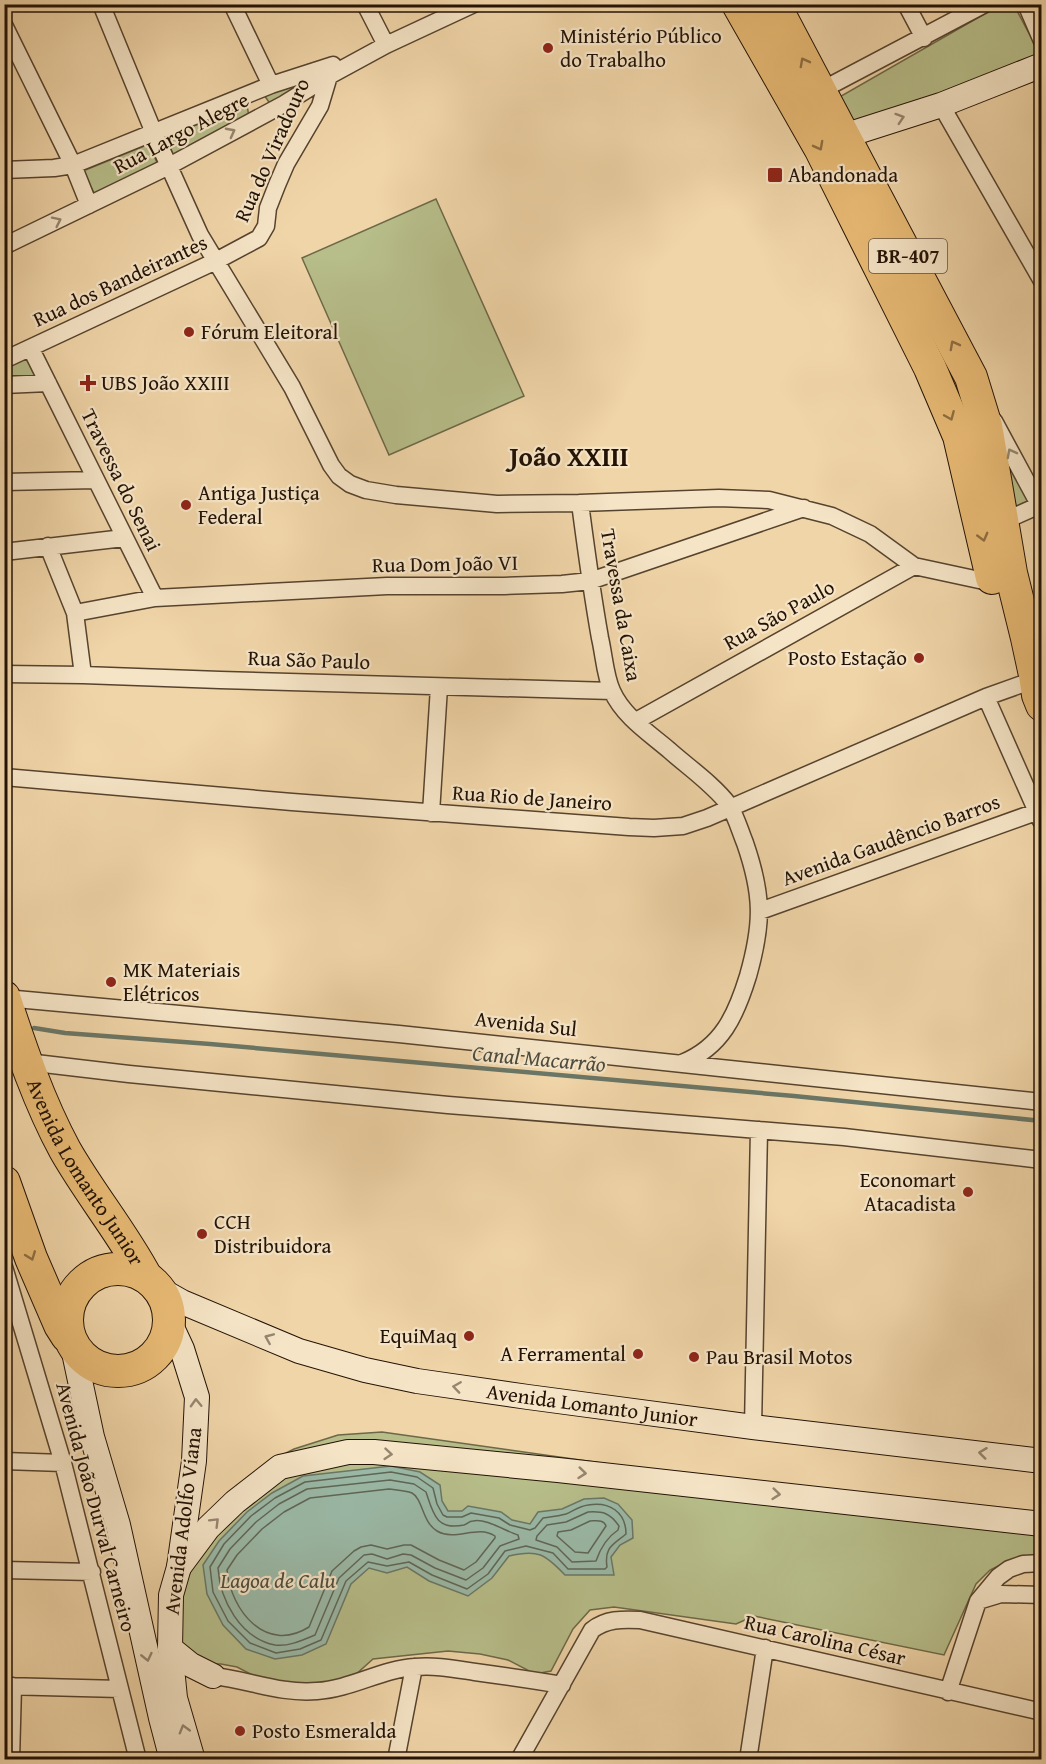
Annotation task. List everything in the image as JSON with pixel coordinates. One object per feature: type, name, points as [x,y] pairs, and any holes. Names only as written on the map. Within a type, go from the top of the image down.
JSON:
[{"type":"highway","name":"BR-407","points":[[738,4],[820,148],[930,368],[958,436],[993,583],[1011,638],[1036,694]]},
{"type":"highway","name":"BR-407","points":[[774,4],[971,377],[986,426],[1016,597],[1035,675],[1036,694]]},
{"type":"highway","name":"Avenida Lomanto Junior","points":[[6,1008],[45,1109],[66,1151],[152,1283]]},
{"type":"highway","points":[[4,1182],[31,1258],[60,1325],[81,1356],[94,1365],[110,1370],[126,1370],[142,1364],[156,1354],[165,1339],[169,1322],[167,1304],[152,1283],[130,1270],[112,1269],[95,1274],[82,1283],[72,1296],[67,1311],[67,1327],[72,1342]]},
{"type":"main road","points":[[844,136],[941,105],[1041,65]]},
{"type":"main road","name":"Avenida Lomanto Junior","points":[[152,1283],[182,1302],[299,1351],[365,1370],[448,1386],[753,1427],[1041,1461]]},
{"type":"main road","name":"Avenida Adolfo Viana","points":[[169,1322],[183,1349],[197,1397],[195,1461],[179,1568],[171,1595],[170,1648],[175,1698],[193,1760]]},
{"type":"main road","name":"Avenida Adolfo Viana","points":[[72,1342],[92,1437],[117,1525],[172,1760]]},
{"type":"main road","points":[[179,1568],[215,1521],[235,1502],[280,1467],[348,1452],[374,1452],[546,1469],[1041,1524]]},
{"type":"main road","points":[[170,1648],[191,1665],[213,1676]]},
{"type":"main road","points":[[175,1698],[213,1676]]},
{"type":"street","points":[[101,4],[154,134],[200,235],[292,387],[331,465],[339,476],[350,484],[366,490],[396,495],[497,504],[719,498],[769,500],[832,516],[870,534],[914,566],[993,583]]},
{"type":"street","points":[[232,4],[271,86]]},
{"type":"street","points":[[365,4],[380,48]]},
{"type":"street","name":"Rua Largo Alegre","points":[[4,246],[169,166],[380,48],[474,4]]},
{"type":"street","points":[[906,4],[924,38]]},
{"type":"street","points":[[820,92],[985,4]]},
{"type":"street","points":[[1026,4],[1041,41]]},
{"type":"street","points":[[4,25],[74,165],[89,205]]},
{"type":"street","name":"Rua Largo Alegre","points":[[4,170],[74,165],[271,86],[380,48]]},
{"type":"street","name":"Rua do Viradouro","points":[[255,242],[266,226],[268,208],[286,164],[320,105],[329,76]]},
{"type":"street","points":[[252,94],[263,115]]},
{"type":"street","points":[[941,105],[1041,281]]},
{"type":"street","name":"Rua dos Bandeirantes","points":[[4,360],[255,242]]},
{"type":"street","name":"Travessa do Senai","points":[[31,349],[155,598]]},
{"type":"street","points":[[971,377],[1041,506],[1002,522]]},
{"type":"street","points":[[4,386],[48,383]]},
{"type":"street","points":[[4,482],[95,480]]},
{"type":"street","name":"Travessa da Caixa","points":[[580,503],[590,581],[612,691],[623,708],[636,721],[712,788],[731,808],[750,857],[757,890],[760,911],[758,932],[739,1004],[722,1034],[697,1057],[681,1063]]},
{"type":"street","name":"Rua Dom João VI","points":[[75,613],[155,598],[387,586],[515,585],[590,581],[804,508]]},
{"type":"street","points":[[4,552],[124,538]]},
{"type":"street","points":[[48,546],[75,613],[83,675]]},
{"type":"street","name":"Rua São Paulo","points":[[636,721],[914,566]]},
{"type":"street","name":"Rua São Paulo","points":[[4,674],[612,691]]},
{"type":"street","points":[[431,813],[439,687]]},
{"type":"street","name":"Rua Rio de Janeiro","points":[[4,777],[431,813],[654,828],[683,826],[731,808],[986,697],[1036,694]]},
{"type":"street","points":[[986,697],[1039,817]]},
{"type":"street","name":"Avenida Gaudêncio Barros","points":[[760,911],[1039,817]]},
{"type":"street","name":"Avenida Sul","points":[[6,1008],[399,1034],[1041,1102]]},
{"type":"street","points":[[27,1062],[448,1105],[855,1138],[1041,1160]]},
{"type":"street","points":[[753,1427],[759,1130]]},
{"type":"street","name":"Avenida João Durval Carneiro","points":[[4,1267],[11,1311],[63,1463],[138,1760]]},
{"type":"street","points":[[4,1461],[63,1463]]},
{"type":"street","points":[[993,1591],[998,1577],[1009,1569],[1023,1564],[1041,1563]]},
{"type":"street","points":[[4,1570],[92,1572]]},
{"type":"street","points":[[948,1692],[978,1600],[993,1591],[1041,1595]]},
{"type":"street","name":"Rua Carolina César","points":[[562,1685],[592,1630],[599,1625],[621,1619],[640,1620],[1041,1712]]},
{"type":"street","points":[[748,1760],[765,1648]]},
{"type":"street","points":[[396,1760],[414,1666]]},
{"type":"street","points":[[213,1676],[270,1689],[318,1691],[341,1687],[414,1666],[439,1667],[562,1685],[519,1760]]},
{"type":"street","points":[[11,1760],[9,1686],[120,1689]]},
{"type":"green space","points":[[1000,5],[1014,5],[1041,56],[845,131],[829,103]]},
{"type":"green space","points":[[323,72],[271,105],[264,95]]},
{"type":"green space","points":[[247,105],[249,117],[172,158],[163,138]]},
{"type":"green space","points":[[149,144],[158,165],[96,197],[83,171]]},
{"type":"green space","points":[[436,199],[524,396],[389,455],[302,258]]},
{"type":"green space","points":[[27,355],[36,378],[5,380],[4,366]]},
{"type":"green space","points":[[993,433],[1031,502],[1012,510]]},
{"type":"green space","points":[[382,1432],[1041,1525],[1041,1558],[1008,1561],[990,1570],[976,1584],[944,1655],[754,1616],[736,1624],[614,1607],[590,1610],[573,1629],[551,1671],[535,1674],[508,1660],[448,1651],[373,1659],[354,1676],[337,1684],[266,1682],[237,1667],[200,1664],[182,1651],[175,1625],[192,1554],[274,1459],[294,1449],[338,1435]]},
{"type":"water","name":"Lagoa de Calu","points":[[391,1466],[420,1472],[440,1485],[442,1501],[448,1511],[462,1511],[468,1506],[501,1512],[512,1520],[530,1524],[538,1512],[562,1509],[584,1499],[604,1498],[618,1504],[632,1520],[633,1538],[620,1545],[611,1557],[614,1575],[565,1575],[552,1562],[540,1555],[519,1554],[509,1556],[492,1578],[468,1596],[429,1581],[407,1567],[387,1573],[369,1568],[351,1584],[326,1644],[302,1655],[275,1659],[246,1649],[223,1625],[207,1594],[203,1565],[219,1541],[247,1512],[272,1493],[303,1476]]},
{"type":"waterway","name":"Canal Macarrão","points":[[34,1028],[65,1033],[794,1096],[1042,1121]]},
{"type":"place","name":"Ministério Público do Trabalho","points":[[548,48]]},
{"type":"place","name":"Abandonada","points":[[775,175]]},
{"type":"place","name":"Fórum Eleitoral","points":[[189,332]]},
{"type":"place","name":"UBS João XXIII","points":[[88,383]]},
{"type":"place","name":"Antiga Justiça Federal","points":[[186,505]]},
{"type":"place","name":"Posto Estação","points":[[919,658]]},
{"type":"place","name":"MK Materiais Elétricos","points":[[111,982]]},
{"type":"place","name":"Economart Atacadista","points":[[968,1192]]},
{"type":"place","name":"CCH Distribuidora","points":[[202,1234]]},
{"type":"place","name":"EquiMaq","points":[[469,1336]]},
{"type":"place","name":"A Ferramental","points":[[638,1354]]},
{"type":"place","name":"Pau Brasil Motos","points":[[694,1357]]},
{"type":"place","name":"Posto Esmeralda","points":[[240,1731]]},
{"type":"district","name":"João XXIII","points":[[569,457]]}]
